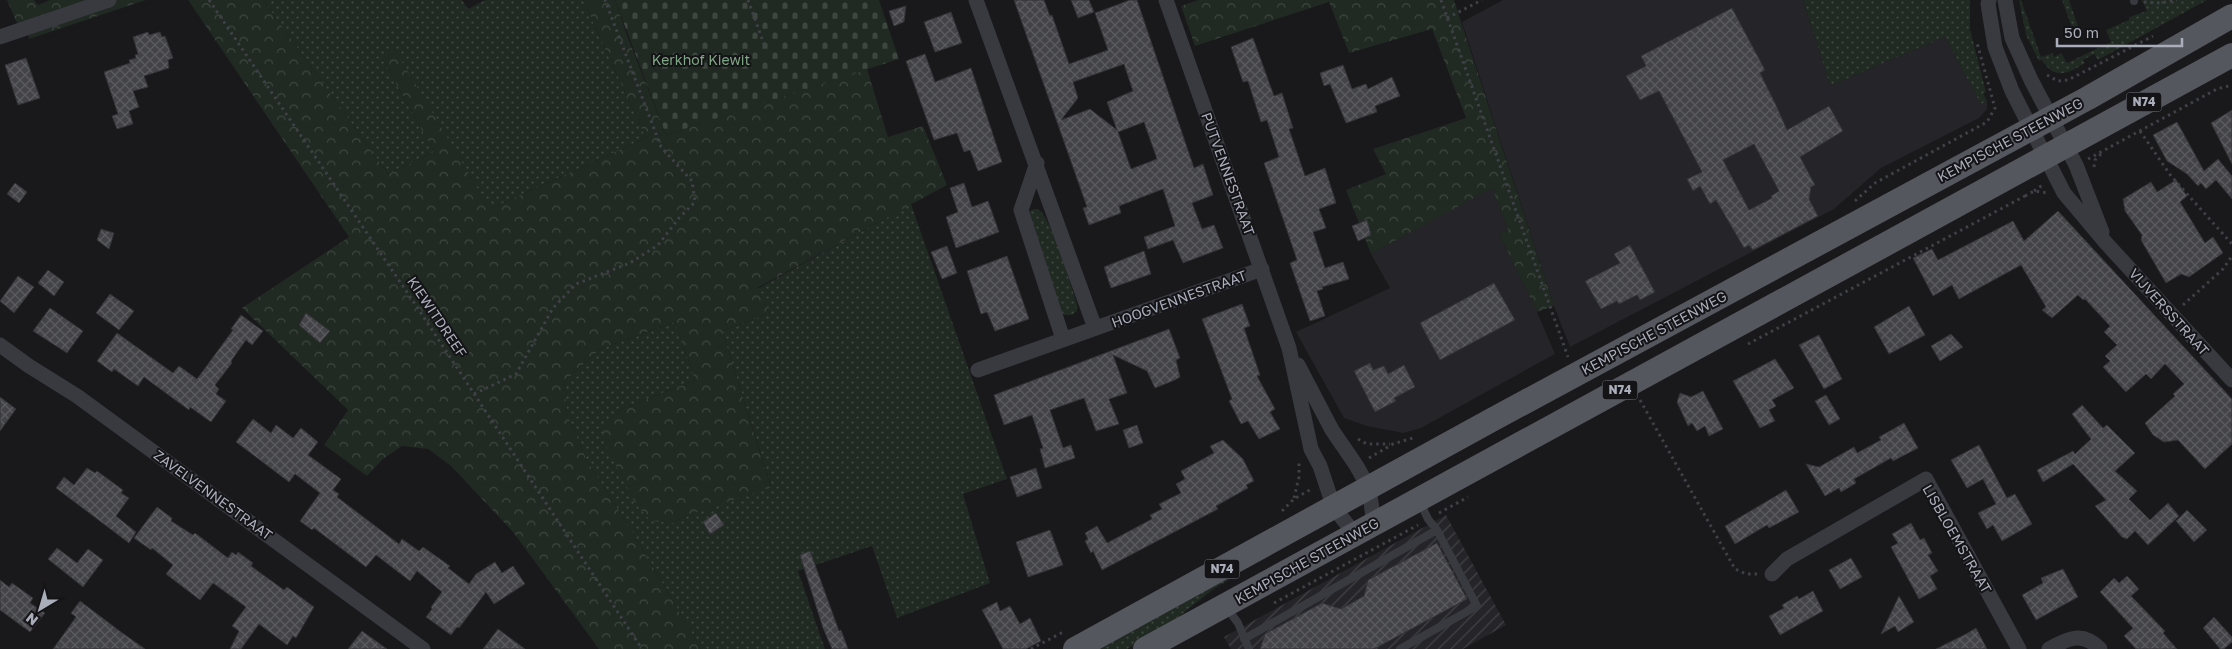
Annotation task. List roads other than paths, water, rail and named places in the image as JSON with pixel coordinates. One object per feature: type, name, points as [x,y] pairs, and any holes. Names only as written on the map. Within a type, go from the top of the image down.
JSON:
[{"type":"main road","name":"KEMPISCHE STEENWEG","points":[[1075,649],[1488,422],[2080,102],[2232,16]]},
{"type":"main road","name":"KEMPISCHE STEENWEG","points":[[1145,649],[1365,529],[1424,509],[1638,398],[1864,255],[2013,172],[2232,55]]},
{"type":"street","points":[[0,37],[109,0]]},
{"type":"street","name":"HOOGVENNESTRAAT","points":[[976,0],[1096,328]]},
{"type":"street","name":"PUTVENNESTRAAT","points":[[1166,0],[1289,348],[1308,438],[1334,508],[1365,529],[1369,488],[1332,430],[1289,348]]},
{"type":"street","name":"VIJVERSSTRAAT","points":[[1989,0],[1995,47],[2012,91],[2064,192],[2106,243],[2232,380]]},
{"type":"street","name":"VIJVERSSTRAAT","points":[[2005,0],[2012,38],[2076,165],[2106,243]]},
{"type":"street","points":[[1036,163],[1021,210],[1063,339]]},
{"type":"street","name":"HOOGVENNESTRAAT","points":[[978,370],[1262,269]]},
{"type":"street","name":"ZAVELVENNESTRAAT","points":[[0,345],[77,396],[423,649]]},
{"type":"street","name":"LISBLOEMSTRAAT","points":[[1772,574],[1787,559],[1926,480],[2019,649]]},
{"type":"street","points":[[2049,649],[2068,638],[2080,637],[2094,642],[2100,649]]},
{"type":"lane","points":[[1400,649],[1477,606],[1424,509]]},
{"type":"lane","points":[[1244,639],[1437,530]]},
{"type":"lane","points":[[1225,605],[1238,623],[1249,649]]},
{"type":"park label","name":"Kerkhof Kiewit","points":[[701,60]]}]
